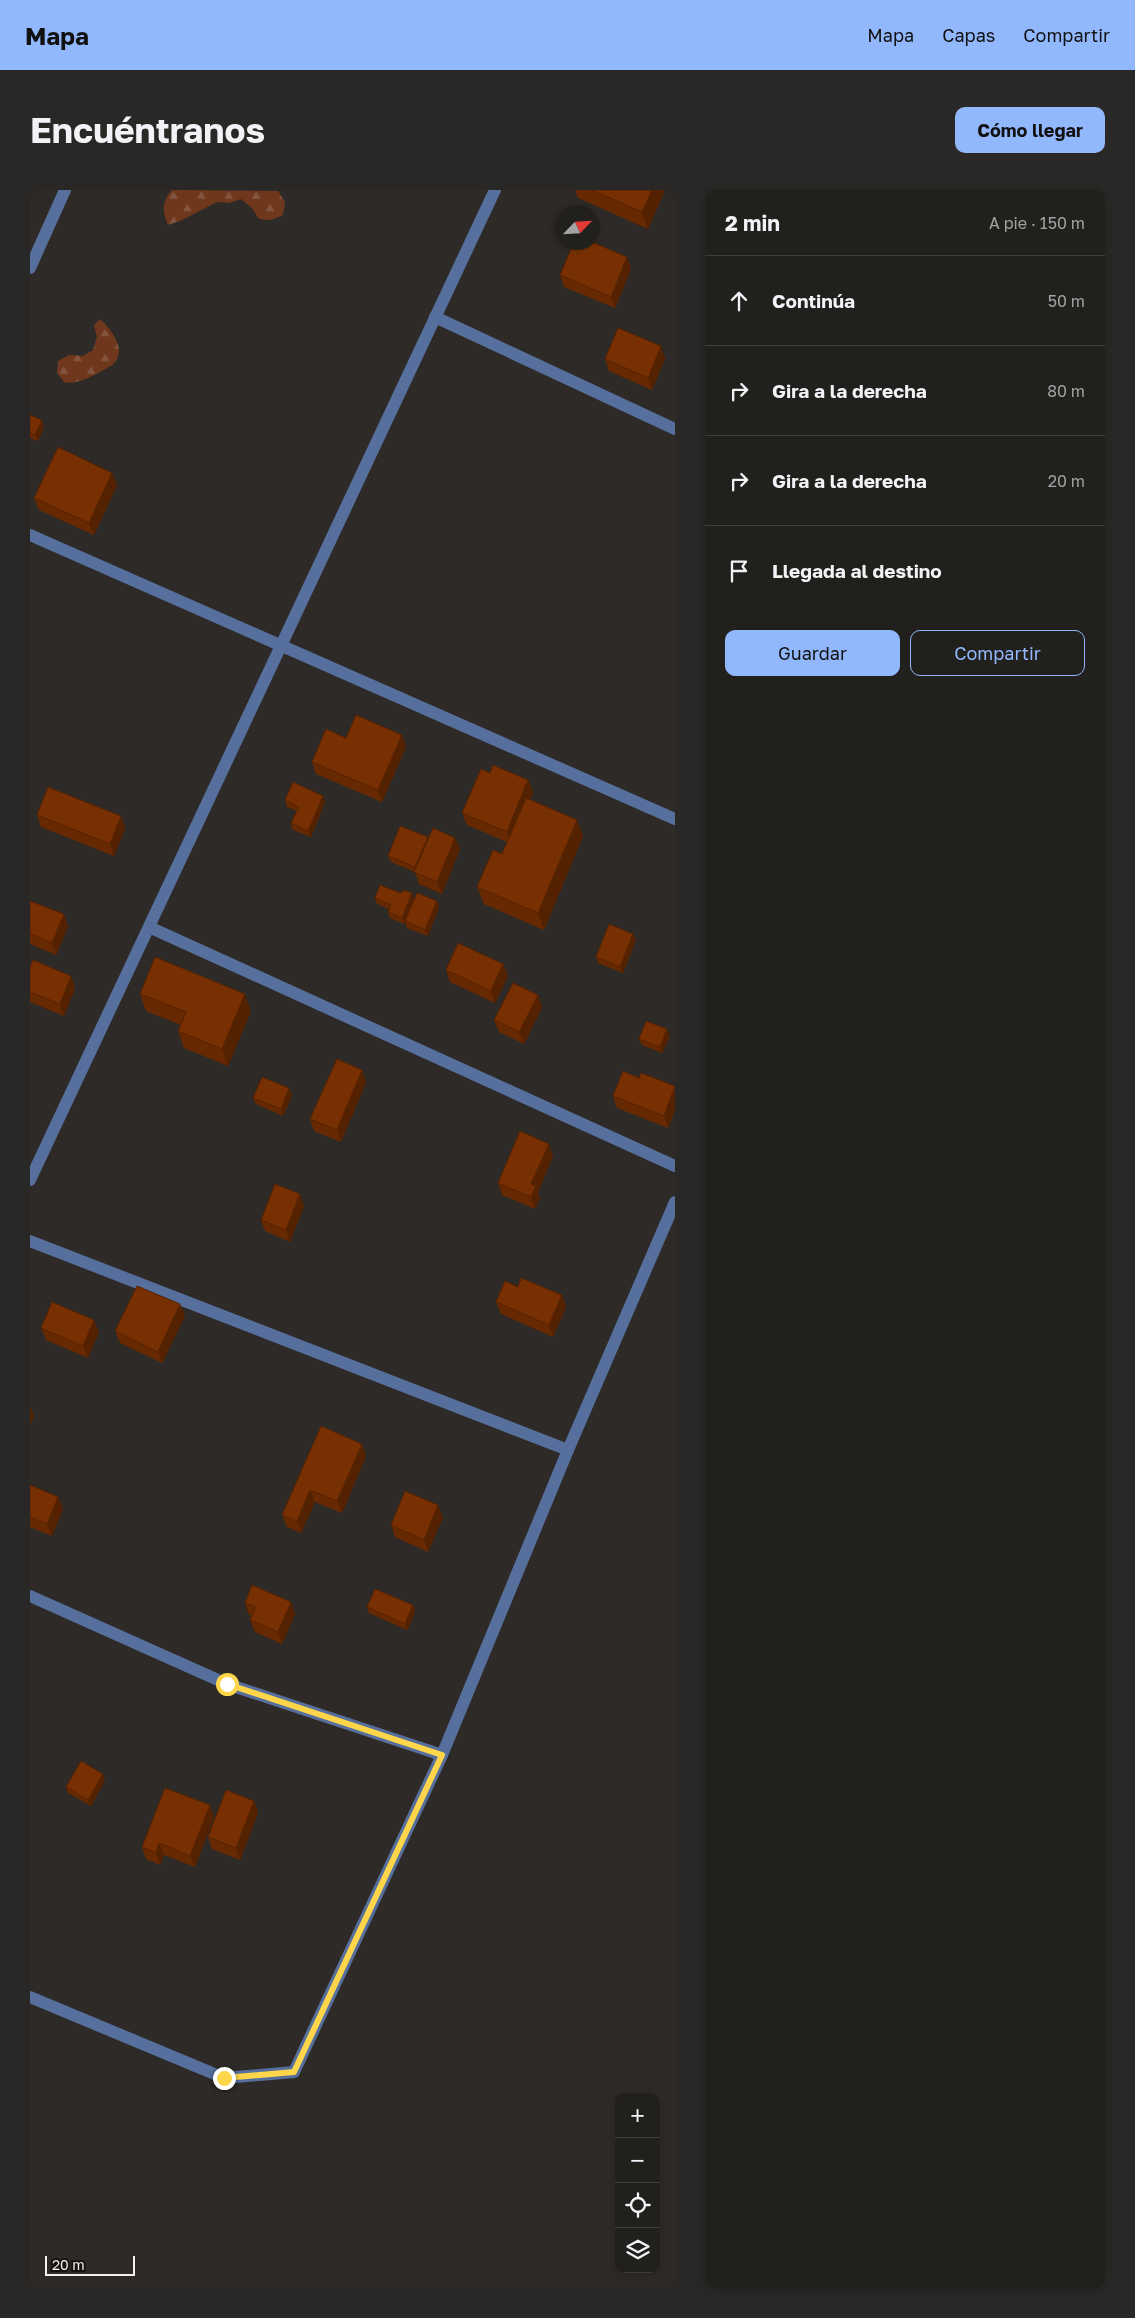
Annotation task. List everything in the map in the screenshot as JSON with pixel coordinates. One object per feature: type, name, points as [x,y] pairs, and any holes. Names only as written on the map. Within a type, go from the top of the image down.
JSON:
[{"type":"street","points":[[30,268],[65,190]]},
{"type":"street","points":[[30,1180],[495,190]]},
{"type":"street","points":[[435,317],[675,429]]},
{"type":"street","points":[[30,535],[675,819]]},
{"type":"street","points":[[149,926],[675,1166]]},
{"type":"street","points":[[30,1997],[224,2078],[294,2072],[442,1755],[568,1450],[675,1202]]},
{"type":"street","points":[[30,1240],[568,1450]]},
{"type":"street","points":[[30,1596],[227,1684],[442,1755]]},
{"type":"green space","points":[[172,190],[278,191],[285,202],[283,215],[271,220],[259,219],[252,208],[241,199],[229,203],[217,202],[168,225],[164,206],[166,198]]},
{"type":"green space","points":[[100,319],[109,329],[119,347],[117,360],[90,377],[65,383],[57,373],[58,361],[69,355],[83,356],[93,350],[97,337],[94,325]]},
{"type":"building","points":[[592,190],[652,190],[642,212]]},
{"type":"building","points":[[600,245],[627,257],[611,297],[560,275],[571,250],[600,250]]},
{"type":"building","points":[[618,328],[661,346],[648,378],[605,359]]},
{"type":"building","points":[[30,415],[42,420],[35,435],[30,433]]},
{"type":"building","points":[[58,447],[112,473],[89,523],[34,498]]},
{"type":"building","points":[[356,715],[402,735],[378,790],[312,762],[326,729],[346,738]]},
{"type":"building","points":[[493,765],[528,780],[507,832],[462,813],[481,769],[490,773]]},
{"type":"building","points":[[293,782],[323,796],[308,831],[291,823],[299,807],[285,800]]},
{"type":"building","points":[[48,787],[121,816],[110,844],[37,815]]},
{"type":"building","points":[[526,798],[577,820],[538,913],[477,887],[493,850],[502,854]]},
{"type":"building","points":[[400,826],[428,837],[415,867],[388,856]]},
{"type":"building","points":[[433,828],[455,838],[437,882],[414,872]]},
{"type":"building","points":[[380,885],[401,893],[403,890],[412,893],[402,918],[388,912],[391,905],[375,898]]},
{"type":"building","points":[[417,893],[437,901],[425,930],[405,921]]},
{"type":"building","points":[[30,901],[64,914],[52,943],[30,934]]},
{"type":"building","points":[[609,924],[633,934],[620,967],[596,957]]},
{"type":"building","points":[[458,943],[503,964],[491,991],[446,970]]},
{"type":"building","points":[[155,957],[245,994],[222,1049],[178,1031],[186,1012],[140,994]]},
{"type":"building","points":[[33,960],[71,976],[60,1004],[30,992],[30,967]]},
{"type":"building","points":[[513,983],[538,995],[519,1032],[494,1020]]},
{"type":"building","points":[[646,1021],[667,1029],[660,1047],[639,1039]]},
{"type":"building","points":[[337,1059],[362,1070],[337,1130],[310,1119]]},
{"type":"building","points":[[623,1071],[639,1078],[641,1073],[675,1086],[664,1116],[613,1096]]},
{"type":"building","points":[[262,1077],[289,1088],[281,1109],[253,1098]]},
{"type":"building","points":[[520,1131],[549,1144],[531,1184],[536,1186],[531,1197],[498,1183]]},
{"type":"building","points":[[275,1184],[300,1194],[286,1230],[261,1220]]},
{"type":"building","points":[[521,1278],[562,1295],[549,1325],[496,1302],[505,1281],[518,1287]]},
{"type":"building","points":[[137,1286],[180,1304],[158,1352],[115,1331]]},
{"type":"building","points":[[52,1302],[94,1320],[83,1346],[41,1328]]},
{"type":"building","points":[[321,1426],[362,1444],[337,1501],[310,1490],[297,1521],[282,1515]]},
{"type":"building","points":[[30,1485],[58,1497],[47,1524],[30,1517]]},
{"type":"building","points":[[405,1491],[438,1505],[424,1540],[391,1525]]},
{"type":"building","points":[[252,1585],[291,1602],[278,1632],[250,1620],[256,1607],[245,1603]]},
{"type":"building","points":[[375,1589],[413,1605],[405,1624],[367,1607]]},
{"type":"building","points":[[81,1761],[103,1774],[88,1800],[66,1787]]},
{"type":"building","points":[[165,1788],[210,1805],[190,1856],[159,1843],[156,1853],[142,1847]]},
{"type":"building","points":[[226,1790],[254,1801],[236,1848],[208,1837]]},
{"type":"route","points":[[224,2078],[294,2072],[442,1755],[227,1684]]}]
